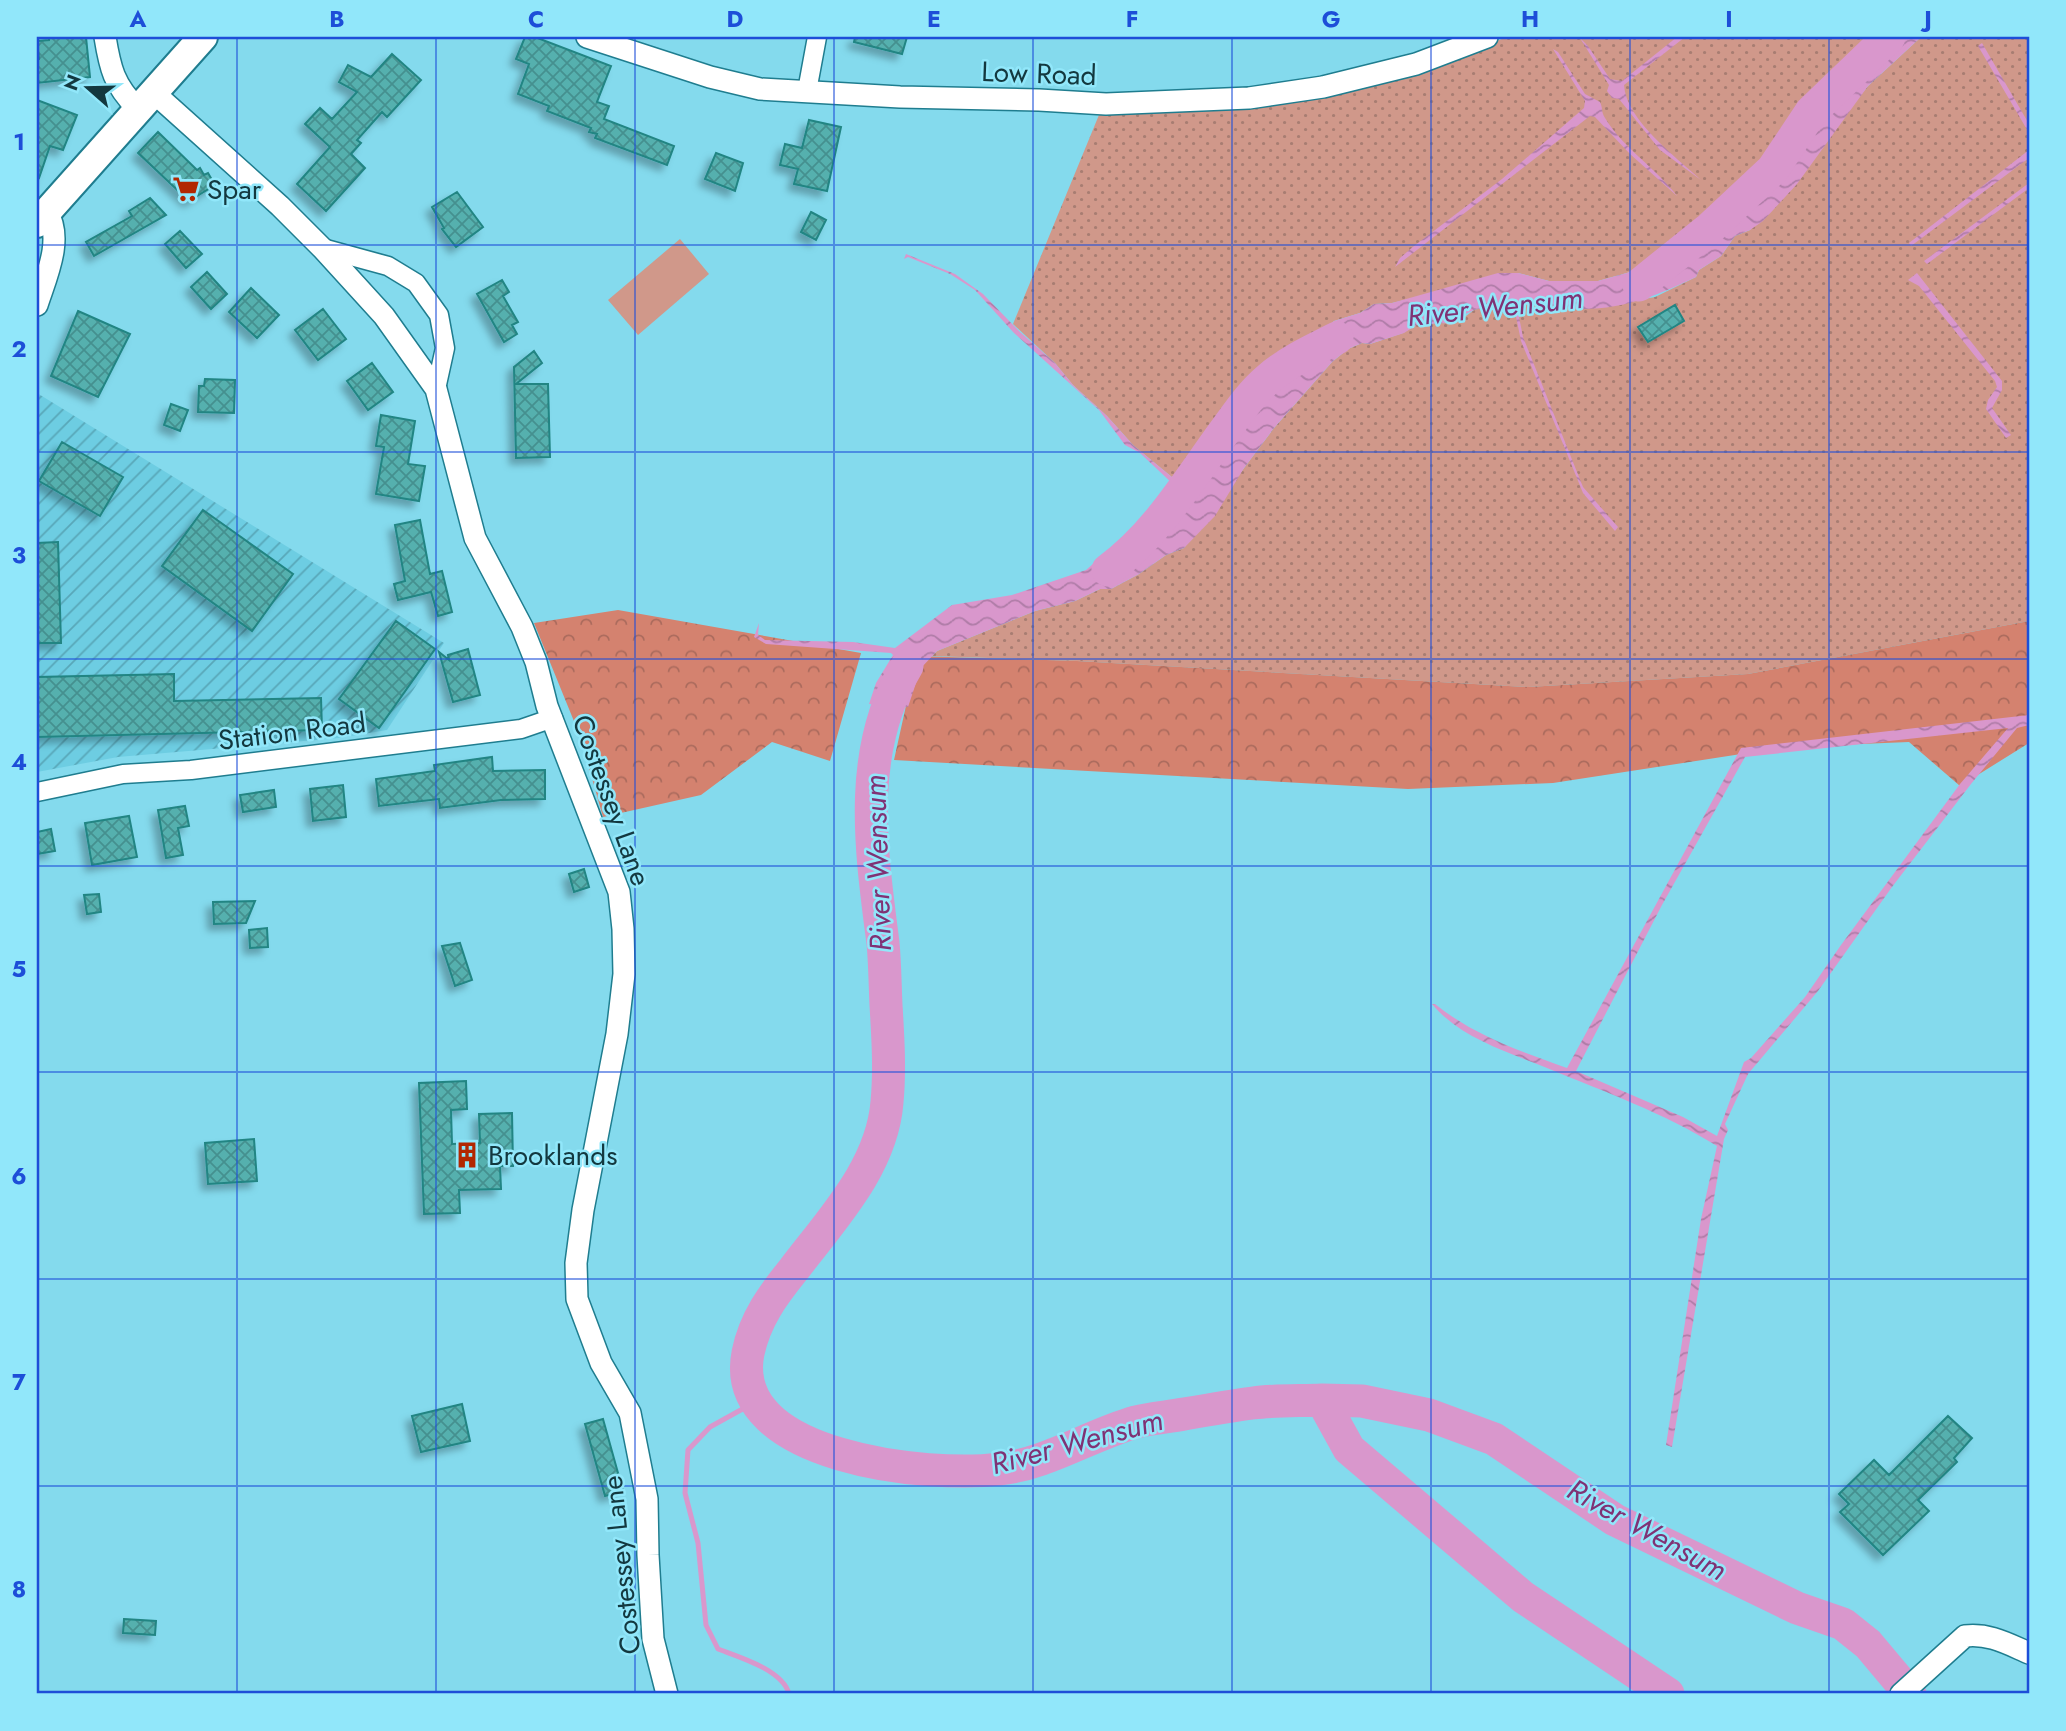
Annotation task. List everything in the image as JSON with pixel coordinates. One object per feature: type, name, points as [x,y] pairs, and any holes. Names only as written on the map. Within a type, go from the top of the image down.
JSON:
[{"type":"main road","points":[[42,217],[203,37]]},
{"type":"street","name":"Costessey Lane","points":[[105,37],[109,67],[121,92],[145,100],[280,206],[322,247],[384,316],[436,389],[475,538],[522,626],[536,662],[547,706],[619,892],[624,974],[617,1034],[583,1210],[576,1263],[577,1299],[601,1363],[630,1413],[647,1499],[653,1639],[667,1694]]},
{"type":"street","name":"Low Road","points":[[587,37],[710,77],[760,89],[1106,104],[1249,98],[1323,87],[1416,64],[1487,37]]},
{"type":"street","points":[[807,91],[817,37]]},
{"type":"street","points":[[37,305],[40,285],[54,246],[53,222],[42,217]]},
{"type":"street","name":"Costessey Lane","points":[[322,247],[388,266],[416,283],[439,315],[445,348],[436,389]]},
{"type":"street","name":"Station Road","points":[[37,792],[123,774],[191,770],[521,729],[553,719]]},
{"type":"street","points":[[1901,1694],[1965,1636],[1990,1636],[2029,1653]]},
{"type":"shaded area","points":[[1507,37],[1877,37],[1855,55],[1769,174],[1723,206],[1682,251],[1666,262],[1598,281],[1549,281],[1518,273],[1392,303],[1374,304],[1360,313],[1334,321],[1306,346],[1292,364],[1265,386],[1243,419],[1238,433],[1208,474],[1190,492],[1133,445],[1107,416],[1073,385],[1055,363],[1013,324],[1101,110],[1270,106],[1423,69]]},
{"type":"shaded area","points":[[1921,37],[2029,37],[2029,621],[1748,674],[1528,687],[1077,661],[932,656],[937,651],[1035,611],[1075,601],[1100,589],[1111,589],[1166,555],[1184,548],[1274,428],[1332,362],[1348,349],[1403,333],[1418,324],[1447,323],[1474,310],[1500,303],[1539,302],[1582,309],[1655,297],[1696,277],[1699,270],[1721,256],[1735,236],[1750,230],[1868,86]]},
{"type":"shaded area","points":[[680,239],[709,274],[638,335],[608,300]]},
{"type":"shaded area","points":[[37,393],[444,643],[387,730],[339,738],[118,757],[37,772]]},
{"type":"green space","points":[[618,610],[861,653],[830,761],[772,742],[701,795],[603,817],[580,736],[534,623]]},
{"type":"green space","points":[[2029,621],[2029,743],[1960,786],[1909,742],[1787,747],[1553,783],[1408,789],[894,760],[917,656],[1077,661],[1528,687],[1748,674]]},
{"type":"water","points":[[1677,37],[1685,37],[1624,85],[1633,111],[1643,124],[1701,180],[1660,150],[1619,99],[1612,98],[1607,91],[1609,85],[1580,38],[1610,79],[1622,81]]},
{"type":"water","points":[[1877,37],[1921,37],[1868,86],[1797,184],[1763,221],[1735,236],[1721,256],[1699,270],[1696,277],[1655,295],[1611,307],[1581,309],[1516,302],[1523,337],[1583,487],[1618,527],[1615,531],[1583,493],[1521,341],[1513,302],[1500,303],[1474,310],[1447,323],[1418,324],[1404,333],[1348,349],[1332,362],[1274,428],[1244,468],[1215,516],[1184,548],[1166,555],[1111,589],[1100,589],[1075,601],[1035,611],[937,651],[921,668],[908,707],[869,704],[876,683],[893,655],[891,653],[766,644],[754,637],[759,623],[758,635],[765,640],[853,642],[895,648],[952,605],[1012,595],[1086,570],[1094,563],[1103,562],[1154,533],[1178,513],[1185,503],[1186,492],[1175,486],[1140,453],[1125,445],[1099,410],[1014,333],[975,290],[950,274],[908,257],[904,259],[906,254],[955,274],[983,294],[1055,363],[1073,385],[1107,416],[1133,445],[1190,492],[1208,474],[1238,433],[1243,418],[1250,412],[1265,386],[1292,364],[1306,346],[1334,321],[1360,313],[1374,304],[1392,303],[1498,273],[1518,273],[1549,281],[1598,281],[1666,262],[1682,251],[1723,206],[1769,174],[1798,137],[1839,71]]},
{"type":"water","points":[[1982,43],[2029,124],[2029,133],[1978,46]]},
{"type":"water","points":[[1553,49],[1558,52],[1585,94],[1600,102],[1612,129],[1677,196],[1630,154],[1595,117],[1590,116],[1395,267],[1400,258],[1414,246],[1502,179],[1584,108],[1585,101]]},
{"type":"water","points":[[2029,150],[2029,158],[1911,246],[1909,243]]},
{"type":"water","points":[[2029,183],[2029,188],[1927,264],[1924,261]]},
{"type":"water","points":[[1917,273],[2002,381],[2002,390],[1992,408],[2011,435],[2006,438],[1986,409],[1988,400],[1997,387],[1995,381],[1919,286],[1908,280]]},
{"type":"water","points":[[2029,715],[2029,725],[2017,728],[1971,784],[1892,887],[1818,991],[1748,1074],[1725,1124],[1728,1130],[1724,1139],[1672,1447],[1666,1445],[1701,1219],[1717,1146],[1634,1104],[1485,1043],[1456,1026],[1432,1004],[1498,1042],[1567,1068],[1741,748]],"holes":[[[2008,728],[1960,784],[1805,997],[1751,1058],[1744,1062],[1717,1136],[1683,1117],[1576,1071],[1662,905],[1745,757]]]},
{"type":"building","points":[[49,37],[86,37],[90,77],[37,83],[37,41],[49,40]]},
{"type":"building","points":[[525,37],[535,37],[611,66],[597,102],[609,106],[604,119],[674,146],[667,165],[595,138],[597,134],[589,132],[591,128],[547,111],[549,106],[518,94],[529,64],[516,59]]},
{"type":"building","points":[[855,37],[907,37],[902,54],[854,42]]},
{"type":"building","points":[[392,54],[421,80],[387,117],[382,112],[357,140],[361,143],[351,154],[365,168],[326,211],[297,184],[330,147],[305,124],[320,108],[332,119],[357,92],[339,82],[348,65],[371,77]]},
{"type":"building","points":[[37,100],[77,115],[63,150],[50,146],[39,178],[37,177]]},
{"type":"building","points":[[809,120],[841,127],[827,191],[794,184],[798,169],[780,165],[785,144],[802,148]]},
{"type":"building","points":[[158,132],[197,170],[200,168],[204,175],[208,173],[215,185],[189,201],[138,153]]},
{"type":"building","points":[[716,153],[743,163],[735,191],[705,179]]},
{"type":"building","points":[[457,192],[483,227],[456,247],[442,229],[444,228],[432,207]]},
{"type":"building","points":[[150,198],[166,215],[94,256],[86,242],[132,216],[129,211]]},
{"type":"building","points":[[811,212],[826,220],[816,240],[801,232]]},
{"type":"building","points":[[180,231],[202,254],[186,268],[165,244]]},
{"type":"building","points":[[207,272],[227,294],[211,309],[191,287]]},
{"type":"building","points":[[502,280],[509,292],[503,296],[518,322],[512,325],[517,334],[504,342],[477,294]]},
{"type":"building","points":[[251,288],[279,315],[257,338],[229,312]]},
{"type":"building","points":[[1675,305],[1684,321],[1648,342],[1638,327]]},
{"type":"building","points":[[323,309],[346,339],[318,360],[295,330]]},
{"type":"building","points":[[78,311],[130,334],[98,397],[51,376]]},
{"type":"building","points":[[534,351],[542,363],[516,384],[548,384],[550,457],[516,458],[514,367]]},
{"type":"building","points":[[372,363],[393,392],[368,410],[347,381]]},
{"type":"building","points":[[205,379],[235,380],[234,413],[198,412],[199,386],[204,386]]},
{"type":"building","points":[[171,404],[188,410],[180,431],[164,425]]},
{"type":"building","points":[[381,415],[415,421],[408,464],[425,466],[419,501],[376,494],[384,447],[376,446]]},
{"type":"building","points":[[62,442],[123,477],[100,516],[39,481]]},
{"type":"building","points":[[203,510],[293,574],[252,631],[162,566]]},
{"type":"building","points":[[420,520],[430,574],[442,571],[452,612],[438,616],[431,592],[398,600],[394,584],[405,581],[395,525]]},
{"type":"building","points":[[58,542],[61,643],[37,643],[37,543]]},
{"type":"building","points":[[396,621],[435,649],[379,728],[339,699]]},
{"type":"building","points":[[468,649],[480,695],[453,702],[439,652],[449,660],[448,655]]},
{"type":"building","points":[[174,674],[174,701],[321,698],[322,730],[37,737],[37,677]]},
{"type":"building","points":[[492,757],[493,771],[545,770],[545,799],[501,800],[440,808],[439,799],[379,806],[376,779],[435,771],[434,765]]},
{"type":"building","points":[[343,785],[346,817],[313,821],[310,789]]},
{"type":"building","points":[[274,790],[276,807],[243,812],[240,795]]},
{"type":"building","points":[[185,806],[189,826],[178,828],[183,855],[166,858],[158,810]]},
{"type":"building","points":[[129,816],[137,857],[92,865],[85,823]]},
{"type":"building","points":[[51,829],[55,851],[37,854],[37,832]]},
{"type":"building","points":[[584,869],[589,887],[574,892],[569,874]]},
{"type":"building","points":[[99,894],[101,912],[87,914],[84,895]]},
{"type":"building","points":[[255,901],[246,923],[214,924],[213,902]]},
{"type":"building","points":[[267,928],[268,947],[250,948],[249,930]]},
{"type":"building","points":[[460,943],[472,980],[455,986],[442,946]]},
{"type":"building","name":"Brooklands","points":[[466,1081],[467,1109],[451,1110],[452,1144],[480,1143],[479,1114],[512,1113],[513,1166],[500,1166],[501,1189],[459,1190],[460,1213],[424,1214],[419,1083]]},
{"type":"building","points":[[254,1139],[257,1181],[208,1184],[205,1143]]},
{"type":"building","points":[[462,1404],[470,1441],[421,1452],[412,1416]]},
{"type":"building","points":[[1948,1416],[1972,1438],[1954,1458],[1957,1462],[1918,1500],[1929,1511],[1883,1555],[1840,1512],[1849,1504],[1839,1494],[1874,1460],[1889,1475]]},
{"type":"building","points":[[603,1419],[623,1491],[605,1496],[585,1424]]},
{"type":"building","points":[[124,1619],[156,1621],[155,1635],[123,1633]]},
{"type":"waterway","name":"River Wensum","points":[[1639,285],[1710,228],[1773,169],[1811,112],[1889,37]]},
{"type":"waterway","name":"River Wensum","points":[[1108,570],[1155,525],[1261,385],[1293,361],[1337,338]]},
{"type":"waterway","name":"River Wensum","points":[[907,666],[891,698],[880,732],[871,802],[884,951],[889,1066],[883,1126],[876,1148],[853,1191],[779,1288],[755,1329],[748,1353],[750,1389],[769,1417],[800,1439],[840,1454],[928,1470],[968,1471],[1017,1466],[1142,1421],[1253,1403],[1322,1400],[1349,1449],[1523,1597],[1668,1694]]},
{"type":"waterway","name":"River Wensum","points":[[1322,1400],[1362,1401],[1429,1415],[1494,1439],[1615,1520],[1797,1608],[1843,1624],[1868,1644],[1910,1694]]},
{"type":"waterway","points":[[757,1401],[710,1427],[688,1450],[685,1493],[698,1543],[706,1625],[718,1649],[769,1671],[785,1686],[789,1694]]},
{"type":"place","name":"Spar","points":[[186,189]]},
{"type":"place","name":"Brooklands","points":[[467,1155]]}]
